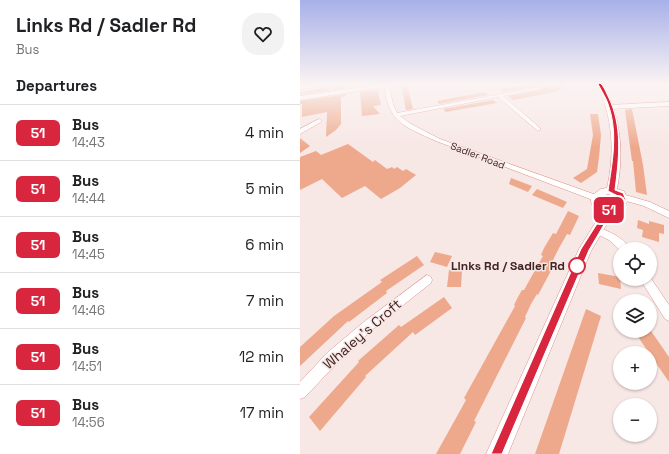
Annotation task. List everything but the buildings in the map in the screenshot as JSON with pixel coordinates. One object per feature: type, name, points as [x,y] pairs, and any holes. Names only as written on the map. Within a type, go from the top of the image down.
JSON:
[{"type":"street","points":[[391,105],[395,115],[446,105]]},
{"type":"street","points":[[511,105],[538,129]]},
{"type":"street","points":[[611,191],[616,154],[616,132],[611,107],[646,105]]},
{"type":"street","name":"Sadler Road","points":[[395,115],[416,129],[438,140],[596,198]]},
{"type":"street","points":[[300,132],[319,121]]},
{"type":"street","points":[[301,123],[312,126]]},
{"type":"street","points":[[610,210],[599,206],[595,202],[596,198],[602,192],[611,191],[620,194],[622,198],[647,204],[669,215]]},
{"type":"street","points":[[498,454],[585,249],[610,210],[619,206],[622,198]]},
{"type":"street","points":[[596,230],[608,234],[618,242]]},
{"type":"street","name":"Whaley's Croft","points":[[300,392],[333,357],[369,324],[427,280]]},
{"type":"street","points":[[650,286],[669,315]]},
{"type":"bus line","name":"51","points":[[497,454],[585,249],[610,210],[619,206],[623,200],[620,194],[611,191],[616,154],[616,132],[610,105]]},
{"type":"place","name":"Links Rd / Sadler Rd","points":[[577,266]]}]
